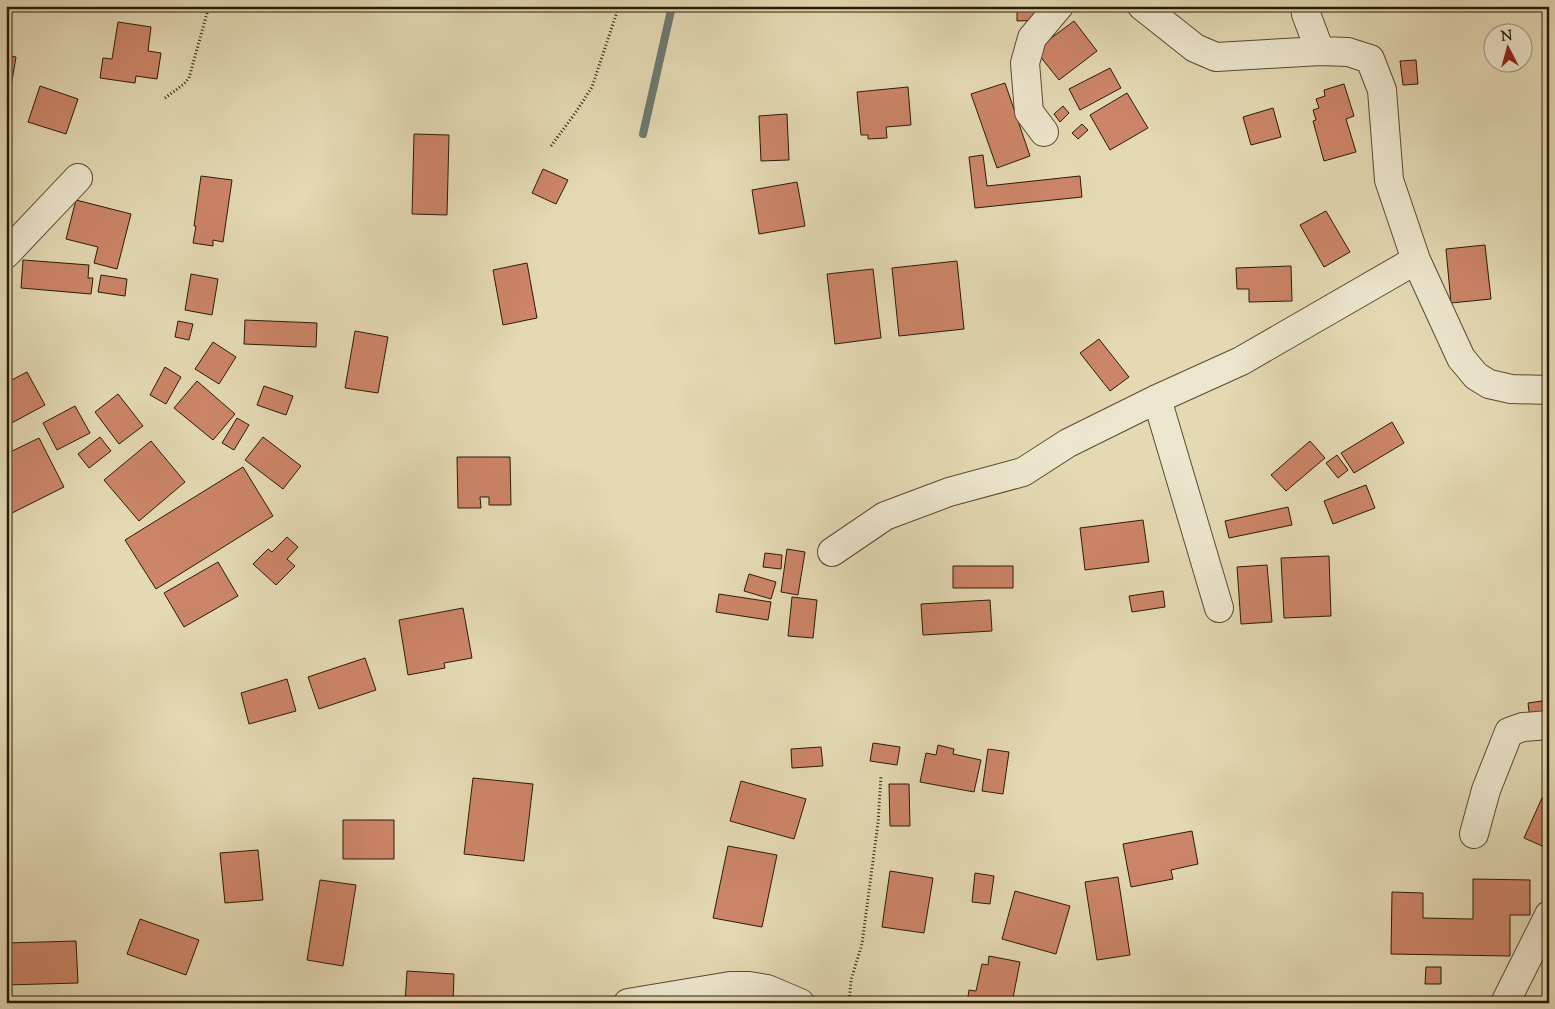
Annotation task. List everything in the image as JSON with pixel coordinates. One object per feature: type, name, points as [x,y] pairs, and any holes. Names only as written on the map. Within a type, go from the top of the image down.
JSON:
[{"type":"street","points":[[1044,132],[1029,112],[1025,63],[1032,38],[1059,6]]},
{"type":"street","points":[[1142,6],[1195,48],[1216,57],[1320,50],[1348,52],[1370,59],[1382,90],[1389,180],[1416,260],[1461,358],[1481,380],[1499,387],[1549,390]]},
{"type":"street","points":[[1305,6],[1306,14],[1320,50]]},
{"type":"street","points":[[6,254],[78,178]]},
{"type":"street","points":[[832,552],[885,516],[949,492],[1024,472],[1068,442],[1241,361],[1416,260]]},
{"type":"street","points":[[1158,399],[1219,608]]},
{"type":"street","points":[[1474,834],[1486,790],[1509,732],[1523,727],[1549,725]]},
{"type":"street","points":[[1505,1003],[1549,915]]},
{"type":"street","points":[[628,1003],[730,986],[749,986],[767,989],[800,1003]]},
{"type":"path","points":[[165,98],[189,78],[210,6]]},
{"type":"path","points":[[551,146],[592,87],[619,6]]},
{"type":"path","points":[[849,1003],[851,980],[862,944],[878,823],[880,776]]},
{"type":"building","points":[[1017,6],[1042,6],[1042,20],[1017,21]]},
{"type":"building","points":[[1074,21],[1097,51],[1059,80],[1035,50]]},
{"type":"building","points":[[118,22],[151,27],[148,51],[161,53],[157,79],[136,76],[135,83],[100,78],[103,58],[112,59]]},
{"type":"building","points":[[6,55],[16,57],[7,111],[6,111]]},
{"type":"building","points":[[1416,60],[1418,84],[1403,85],[1400,61]]},
{"type":"building","points":[[1110,68],[1121,88],[1080,110],[1069,89]]},
{"type":"building","points":[[1005,83],[1030,156],[997,168],[971,94]]},
{"type":"building","points":[[1344,84],[1354,116],[1346,119],[1356,152],[1324,161],[1313,121],[1316,120],[1313,110],[1319,108],[1316,99],[1325,96],[1324,90]]},
{"type":"building","points":[[40,86],[78,99],[66,134],[28,122]]},
{"type":"building","points":[[908,87],[911,125],[886,127],[887,138],[868,139],[868,135],[861,135],[857,92]]},
{"type":"building","points":[[1127,93],[1148,128],[1110,150],[1090,115]]},
{"type":"building","points":[[1063,106],[1069,113],[1060,122],[1054,114]]},
{"type":"building","points":[[1273,108],[1281,137],[1251,145],[1243,117]]},
{"type":"building","points":[[787,114],[789,160],[761,161],[759,116]]},
{"type":"building","points":[[1082,124],[1088,130],[1078,139],[1072,133]]},
{"type":"building","points":[[414,134],[449,135],[447,215],[412,214]]},
{"type":"building","points":[[983,155],[987,186],[1080,176],[1082,197],[975,208],[969,157]]},
{"type":"building","points":[[543,169],[568,180],[556,204],[532,193]]},
{"type":"building","points":[[201,176],[232,180],[223,242],[213,240],[213,246],[193,243]]},
{"type":"building","points":[[797,182],[805,226],[759,234],[752,190]]},
{"type":"building","points":[[76,200],[131,214],[117,269],[94,263],[98,247],[66,239]]},
{"type":"building","points":[[1326,211],[1350,252],[1324,267],[1300,225]]},
{"type":"building","points":[[1485,245],[1491,299],[1451,303],[1446,249]]},
{"type":"building","points":[[23,260],[89,265],[88,278],[93,278],[91,294],[21,288]]},
{"type":"building","points":[[957,261],[964,329],[899,336],[892,268]]},
{"type":"building","points":[[527,263],[537,318],[503,325],[493,270]]},
{"type":"building","points":[[1291,266],[1292,301],[1249,302],[1249,289],[1237,289],[1236,268]]},
{"type":"building","points":[[873,269],[881,338],[835,344],[827,274]]},
{"type":"building","points":[[191,274],[218,279],[212,315],[185,310]]},
{"type":"building","points":[[101,275],[127,279],[125,296],[98,292]]},
{"type":"building","points":[[245,320],[317,323],[316,347],[244,344]]},
{"type":"building","points":[[178,321],[193,324],[189,340],[175,337]]},
{"type":"building","points":[[355,331],[388,337],[378,393],[345,388]]},
{"type":"building","points":[[1099,339],[1129,377],[1110,391],[1080,353]]},
{"type":"building","points":[[213,342],[236,357],[219,384],[195,369]]},
{"type":"building","points":[[165,367],[181,377],[166,404],[150,395]]},
{"type":"building","points":[[27,372],[45,405],[8,425],[6,422],[6,383]]},
{"type":"building","points":[[197,381],[235,414],[213,440],[174,408]]},
{"type":"building","points":[[264,386],[293,396],[286,415],[257,405]]},
{"type":"building","points":[[118,394],[143,426],[119,444],[95,412]]},
{"type":"building","points":[[75,406],[90,433],[57,450],[43,423]]},
{"type":"building","points":[[237,418],[249,425],[234,450],[222,443]]},
{"type":"building","points":[[1392,422],[1404,443],[1354,473],[1341,453]]},
{"type":"building","points":[[100,437],[111,451],[89,468],[78,454]]},
{"type":"building","points":[[263,437],[301,466],[283,489],[245,460]]},
{"type":"building","points":[[39,438],[64,487],[10,514],[6,508],[6,454]]},
{"type":"building","points":[[151,441],[185,482],[139,521],[104,480]]},
{"type":"building","points":[[1310,441],[1325,458],[1286,491],[1271,475]]},
{"type":"building","points":[[1337,455],[1348,470],[1338,478],[1326,463]]},
{"type":"building","points":[[457,457],[510,457],[511,505],[489,505],[489,497],[480,497],[481,508],[458,508]]},
{"type":"building","points":[[243,467],[273,516],[156,589],[125,540]]},
{"type":"building","points":[[1366,485],[1375,508],[1333,524],[1324,501]]},
{"type":"building","points":[[1288,507],[1292,525],[1229,538],[1225,521]]},
{"type":"building","points":[[1143,520],[1149,562],[1085,570],[1080,528]]},
{"type":"building","points":[[287,537],[298,547],[287,559],[295,566],[276,585],[253,564],[268,549],[272,552]]},
{"type":"building","points":[[787,549],[805,552],[798,595],[781,592]]},
{"type":"building","points":[[765,553],[782,555],[781,569],[763,567]]},
{"type":"building","points":[[1329,556],[1331,616],[1284,618],[1281,558]]},
{"type":"building","points":[[218,562],[238,596],[184,627],[164,593]]},
{"type":"building","points":[[1267,565],[1272,622],[1241,624],[1237,567]]},
{"type":"building","points":[[953,566],[1013,566],[1013,588],[953,588]]},
{"type":"building","points":[[749,574],[776,582],[771,599],[744,591]]},
{"type":"building","points":[[1163,591],[1165,607],[1132,612],[1129,596]]},
{"type":"building","points":[[719,594],[771,602],[768,620],[716,612]]},
{"type":"building","points":[[792,597],[817,600],[813,638],[788,636]]},
{"type":"building","points":[[990,600],[992,631],[923,635],[921,604]]},
{"type":"building","points":[[463,608],[472,658],[444,663],[445,668],[408,675],[399,620]]},
{"type":"building","points":[[365,658],[376,690],[319,709],[308,677]]},
{"type":"building","points":[[287,679],[296,711],[249,724],[241,693]]},
{"type":"building","points":[[1549,700],[1549,718],[1530,720],[1528,703]]},
{"type":"building","points":[[873,743],[900,747],[897,765],[870,761]]},
{"type":"building","points":[[938,745],[954,749],[953,754],[981,760],[974,792],[920,782],[926,753],[936,755]]},
{"type":"building","points":[[821,747],[823,766],[792,768],[791,749]]},
{"type":"building","points":[[988,749],[1009,752],[1003,794],[982,791]]},
{"type":"building","points":[[473,778],[533,784],[524,861],[464,854]]},
{"type":"building","points":[[741,781],[806,799],[794,839],[730,821]]},
{"type":"building","points":[[889,784],[909,784],[910,826],[890,826]]},
{"type":"building","points":[[1542,798],[1549,801],[1549,849],[1524,838]]},
{"type":"building","points":[[343,820],[394,820],[394,859],[343,859]]},
{"type":"building","points":[[1192,831],[1198,864],[1171,870],[1173,879],[1131,887],[1123,844]]},
{"type":"building","points":[[728,846],[777,855],[762,927],[713,918]]},
{"type":"building","points":[[258,850],[263,900],[225,903],[220,853]]},
{"type":"building","points":[[890,871],[933,878],[924,933],[882,927]]},
{"type":"building","points":[[975,873],[994,876],[990,904],[972,902]]},
{"type":"building","points":[[1118,877],[1130,955],[1097,960],[1085,882]]},
{"type":"building","points":[[1473,879],[1530,880],[1530,915],[1510,915],[1510,956],[1391,954],[1392,892],[1423,893],[1423,918],[1473,919]]},
{"type":"building","points":[[320,880],[356,885],[343,966],[307,960]]},
{"type":"building","points":[[1015,891],[1070,906],[1056,954],[1002,939]]},
{"type":"building","points":[[140,919],[199,940],[186,975],[127,954]]},
{"type":"building","points":[[76,941],[78,983],[6,985],[6,943]]},
{"type":"building","points":[[989,956],[1020,962],[1012,1003],[967,1003],[969,990],[976,991],[982,964],[988,965]]},
{"type":"building","points":[[1426,967],[1441,967],[1441,984],[1425,984]]},
{"type":"building","points":[[407,971],[454,974],[453,1003],[405,1003]]},
{"type":"waterway","points":[[643,134],[672,6]]}]
